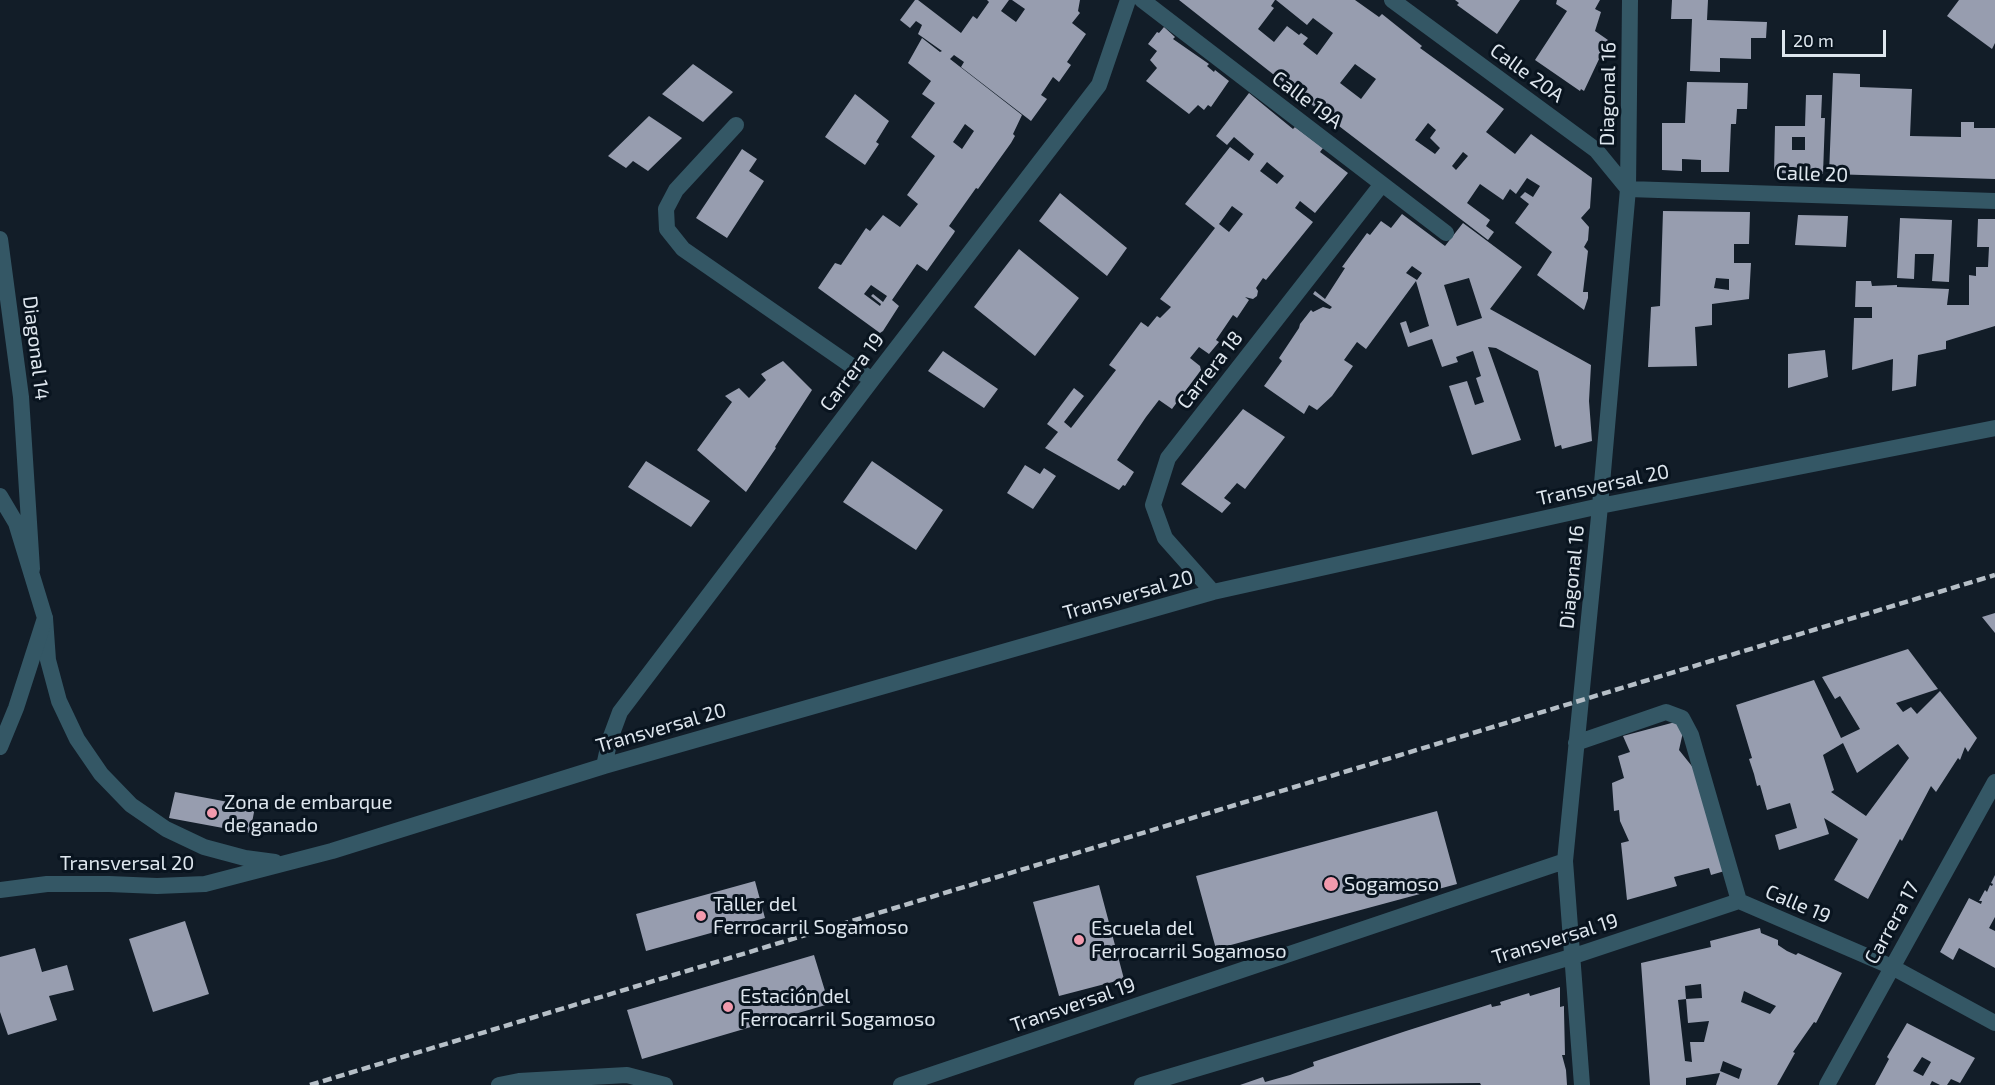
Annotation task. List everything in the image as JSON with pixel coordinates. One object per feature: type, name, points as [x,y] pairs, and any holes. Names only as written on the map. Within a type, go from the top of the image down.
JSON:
[{"type":"street","name":"Carrera 19","points":[[604,766],[610,739],[620,712],[1099,85],[1128,0]]},
{"type":"street","name":"Calle 19A","points":[[1142,0],[1446,233]]},
{"type":"street","name":"Calle 20A","points":[[1392,0],[1596,150],[1628,189]]},
{"type":"street","name":"Diagonal 16","points":[[1582,1085],[1565,861],[1628,189],[1630,0]]},
{"type":"street","points":[[736,125],[676,190],[666,209],[667,229],[683,249],[872,380]]},
{"type":"street","name":"Carrera 18","points":[[1213,592],[1165,538],[1153,505],[1168,458],[1382,184]]},
{"type":"street","name":"Calle 20","points":[[1628,189],[1995,201]]},
{"type":"street","name":"Diagonal 14","points":[[0,239],[21,397],[32,569]]},
{"type":"street","name":"Transversal 20","points":[[0,890],[47,884],[183,886],[205,884],[332,851],[604,766],[1213,592],[1600,506],[1995,428]]},
{"type":"street","points":[[0,496],[16,523],[32,569]]},
{"type":"street","name":"Transversal 20","points":[[32,569],[45,618],[48,660],[64,710],[77,739],[101,774],[131,805],[166,829],[204,848],[245,858],[288,863]]},
{"type":"street","points":[[0,747],[16,708],[45,618]]},
{"type":"street","name":"Calle 19","points":[[1576,743],[1666,712],[1682,718],[1692,735],[1738,901],[1892,967],[1995,1023]]},
{"type":"street","name":"Carrera 17","points":[[1827,1085],[1995,782]]},
{"type":"street","name":"Transversal 19","points":[[901,1085],[1565,861]]},
{"type":"street","name":"Transversal 19","points":[[1142,1085],[1571,957],[1738,901]]},
{"type":"street","points":[[499,1085],[519,1081],[627,1076],[665,1085]]},
{"type":"building","points":[[915,0],[918,0],[961,33],[973,16],[977,19],[989,2],[987,0],[1009,0],[1001,11],[1016,22],[1025,9],[1012,0],[1080,0],[1078,11],[1080,13],[1072,23],[1086,34],[1067,62],[1071,65],[1059,82],[1053,77],[1041,95],[1047,99],[1031,121],[961,67],[964,62],[954,55],[950,59],[1022,115],[1011,143],[949,226],[955,231],[954,233],[927,271],[917,264],[892,300],[899,306],[880,333],[818,288],[835,263],[841,265],[866,228],[870,231],[883,215],[900,227],[918,204],[907,195],[935,156],[911,137],[935,103],[922,94],[931,81],[908,63],[922,38],[940,52],[942,51],[918,34],[922,25],[916,21],[910,28],[900,20]],"holes":[[[965,124],[974,131],[962,149],[953,142]],[[871,285],[887,296],[883,302],[873,294],[871,296],[881,304],[880,306],[864,294]]]},
{"type":"building","points":[[1179,0],[1275,0],[1271,6],[1274,8],[1258,29],[1274,42],[1287,26],[1299,35],[1301,33],[1308,38],[1303,44],[1317,55],[1333,33],[1313,18],[1307,25],[1276,0],[1355,0],[1379,17],[1382,14],[1422,46],[1420,48],[1504,109],[1486,132],[1515,154],[1531,134],[1592,178],[1590,208],[1581,218],[1589,227],[1588,240],[1584,247],[1588,251],[1583,292],[1588,292],[1588,298],[1584,310],[1537,275],[1552,252],[1515,223],[1529,204],[1520,197],[1525,192],[1533,197],[1540,186],[1527,178],[1516,194],[1510,189],[1503,200],[1480,184],[1467,203],[1490,220],[1486,226],[1494,232],[1488,240]],"holes":[[[1355,64],[1376,79],[1361,99],[1340,83]],[[1428,123],[1436,130],[1430,138],[1440,148],[1435,154],[1415,140]],[[1463,152],[1468,156],[1456,170],[1452,166]]]},
{"type":"building","points":[[1455,0],[1520,0],[1497,34],[1457,5],[1459,3]]},
{"type":"building","points":[[1557,0],[1600,0],[1595,9],[1601,12],[1595,31],[1608,40],[1584,91],[1581,89],[1580,91],[1535,60],[1567,11],[1556,4]]},
{"type":"building","points":[[1672,0],[1708,0],[1707,20],[1767,22],[1766,38],[1751,38],[1751,59],[1720,58],[1720,72],[1690,71],[1692,19],[1671,19]]},
{"type":"building","points":[[1959,0],[1995,0],[1995,43],[1992,49],[1947,16]]},
{"type":"building","points":[[1164,27],[1175,37],[1173,39],[1209,64],[1207,66],[1214,72],[1215,70],[1229,81],[1211,107],[1208,105],[1204,110],[1198,105],[1189,114],[1146,81],[1157,68],[1150,60],[1157,51],[1148,44]]},
{"type":"building","points":[[693,64],[733,92],[703,122],[662,94]]},
{"type":"building","points":[[1833,73],[1860,74],[1860,87],[1912,89],[1910,136],[1961,137],[1961,122],[1974,122],[1974,128],[1995,128],[1995,179],[1829,174]]},
{"type":"building","points":[[1687,82],[1748,83],[1747,109],[1737,109],[1736,124],[1731,124],[1729,172],[1701,172],[1701,160],[1682,159],[1682,171],[1662,170],[1662,123],[1685,123]]},
{"type":"building","points":[[1249,93],[1293,129],[1295,127],[1323,148],[1320,152],[1348,173],[1315,213],[1300,201],[1295,208],[1313,222],[1266,280],[1263,278],[1256,288],[1257,296],[1253,299],[1245,297],[1249,300],[1237,318],[1233,315],[1216,340],[1219,342],[1209,354],[1199,347],[1190,358],[1200,366],[1201,370],[1172,409],[1159,400],[1146,417],[1117,460],[1134,472],[1125,486],[1123,485],[1119,490],[1045,448],[1058,432],[1047,424],[1074,388],[1084,396],[1064,422],[1071,428],[1116,370],[1109,365],[1141,322],[1148,327],[1157,316],[1160,318],[1171,307],[1160,299],[1215,228],[1185,204],[1230,147],[1249,161],[1254,154],[1234,137],[1227,145],[1216,136]],"holes":[[[1267,162],[1284,176],[1277,184],[1260,171]],[[1232,206],[1243,214],[1229,232],[1219,224]]]},
{"type":"building","points":[[855,94],[889,121],[876,142],[879,144],[865,165],[825,137]]},
{"type":"building","points":[[1806,95],[1822,95],[1821,118],[1825,118],[1823,174],[1774,173],[1775,126],[1805,126]],"holes":[[[1792,137],[1805,137],[1805,150],[1792,150]]]},
{"type":"building","points":[[649,116],[682,138],[648,171],[633,161],[626,168],[608,156]]},
{"type":"building","points":[[742,149],[757,159],[749,171],[764,181],[727,238],[696,218]]},
{"type":"building","points":[[1060,193],[1127,248],[1107,276],[1039,221]]},
{"type":"building","points":[[1663,211],[1750,212],[1749,244],[1734,244],[1734,263],[1751,263],[1749,299],[1712,304],[1712,325],[1695,327],[1697,366],[1648,367],[1651,307],[1660,306]],"holes":[[[1716,278],[1729,279],[1729,290],[1714,288]]]},
{"type":"building","points":[[1402,214],[1445,246],[1463,223],[1522,267],[1490,309],[1591,365],[1589,401],[1592,441],[1562,449],[1561,445],[1555,447],[1538,371],[1496,348],[1488,347],[1521,440],[1472,455],[1449,386],[1467,381],[1475,405],[1484,402],[1476,378],[1481,376],[1473,351],[1456,357],[1458,362],[1442,367],[1432,339],[1408,347],[1400,323],[1406,321],[1410,333],[1429,326],[1416,281],[1366,349],[1357,342],[1344,360],[1353,366],[1332,396],[1317,410],[1309,405],[1304,414],[1264,386],[1282,361],[1279,358],[1311,310],[1313,312],[1323,307],[1330,309],[1332,307],[1313,294],[1315,291],[1325,299],[1345,268],[1342,267],[1367,233],[1370,235],[1381,221],[1391,228]],"holes":[[[1412,266],[1422,273],[1417,280],[1406,273]],[[1469,278],[1482,318],[1457,326],[1444,285]]]},
{"type":"building","points":[[1798,215],[1848,216],[1846,247],[1795,245]]},
{"type":"building","points":[[1900,218],[1952,220],[1949,282],[1932,281],[1934,254],[1915,254],[1914,279],[1897,278]]},
{"type":"building","points":[[1978,219],[1995,219],[1995,326],[1946,341],[1946,349],[1918,355],[1916,386],[1892,391],[1893,359],[1852,370],[1854,318],[1872,318],[1872,307],[1855,307],[1856,281],[1871,281],[1872,286],[1897,285],[1897,287],[1949,289],[1947,305],[1969,305],[1969,275],[1976,276],[1976,267],[1988,267],[1989,247],[1977,247]]},
{"type":"building","points":[[1019,249],[1079,298],[1035,356],[974,307]]},
{"type":"building","points":[[1825,350],[1828,377],[1788,388],[1788,354]]},
{"type":"building","points":[[943,351],[998,389],[984,408],[928,371]]},
{"type":"building","points":[[783,361],[812,390],[746,492],[697,450],[732,402],[725,396],[739,388],[749,398],[766,380],[761,374]]},
{"type":"building","points":[[1243,409],[1285,437],[1245,489],[1237,483],[1224,498],[1231,503],[1222,513],[1181,484]]},
{"type":"building","points":[[646,461],[710,501],[691,527],[628,487]]},
{"type":"building","points":[[872,461],[943,510],[916,550],[843,502]]},
{"type":"building","points":[[1025,465],[1040,474],[1044,468],[1056,476],[1033,509],[1007,493]]},
{"type":"building","points":[[1995,613],[1995,633],[1982,617]]},
{"type":"building","points":[[1908,649],[1938,689],[1896,703],[1903,712],[1911,707],[1917,714],[1940,691],[1977,738],[1968,752],[1965,747],[1960,760],[1958,758],[1936,792],[1931,786],[1868,899],[1834,880],[1858,839],[1824,818],[1829,834],[1779,850],[1775,835],[1797,828],[1790,803],[1767,810],[1749,759],[1752,758],[1736,705],[1814,680],[1841,738],[1860,729],[1840,696],[1835,699],[1822,677]],"holes":[[[1843,743],[1857,773],[1898,744],[1909,758],[1866,816],[1831,792],[1834,790],[1823,755]]]},
{"type":"building","points":[[1679,721],[1683,732],[1679,750],[1695,770],[1728,870],[1711,875],[1709,868],[1674,877],[1677,886],[1627,900],[1621,843],[1629,841],[1620,821],[1619,810],[1614,811],[1612,783],[1624,778],[1618,756],[1630,752],[1623,736]]},
{"type":"building","name":"Zona de embarque de ganado","points":[[175,792],[255,807],[250,833],[169,818]]},
{"type":"building","points":[[1437,811],[1457,884],[1216,949],[1196,876]]},
{"type":"building","points":[[1995,875],[1995,917],[1989,928],[1995,931],[1995,968],[1959,948],[1953,960],[1940,952],[1969,898],[1981,904],[1982,901],[1979,901],[1985,890],[1987,892],[1990,885],[1992,886]]},
{"type":"building","name":"Taller del Ferrocarril Sogamoso","points":[[755,881],[765,918],[646,951],[636,914]]},
{"type":"building","name":"Escuela del Ferrocarril Sogamoso","points":[[1099,885],[1124,979],[1059,996],[1033,902]]},
{"type":"building","points":[[185,921],[209,994],[153,1012],[129,939]]},
{"type":"building","points":[[1760,928],[1761,933],[1778,940],[1778,945],[1787,951],[1796,955],[1798,953],[1842,973],[1816,1023],[1814,1022],[1793,1052],[1795,1053],[1777,1085],[1716,1085],[1720,1073],[1686,1078],[1686,1085],[1650,1085],[1641,963],[1711,947],[1710,941]],"holes":[[[1701,984],[1702,998],[1686,999],[1685,986]],[[1744,991],[1776,1006],[1770,1014],[1741,1002]],[[1686,999],[1688,1023],[1709,1021],[1704,1042],[1690,1042],[1692,1062],[1685,1061],[1678,1000]],[[1723,1061],[1742,1069],[1739,1079],[1720,1071]]]},
{"type":"building","points":[[35,948],[42,972],[67,965],[74,990],[49,996],[57,1020],[8,1035],[0,1012],[0,957]]},
{"type":"building","name":"Estación del Ferrocarril Sogamoso","points":[[814,955],[829,1004],[642,1059],[627,1010]]},
{"type":"building","points":[[1560,987],[1560,1007],[1564,1006],[1565,1055],[1562,1055],[1567,1085],[1481,1085],[1480,1083],[1240,1085],[1263,1077],[1265,1082],[1290,1075],[1314,1066],[1313,1062],[1406,1031],[1491,1004],[1492,1007],[1501,1005],[1500,1002],[1529,993],[1530,996]]},
{"type":"building","points":[[1907,1023],[1975,1058],[1960,1083],[1951,1079],[1947,1085],[1940,1085],[1932,1081],[1930,1085],[1875,1085],[1889,1059],[1887,1057]],"holes":[[[1922,1057],[1931,1062],[1923,1076],[1913,1071]]]},
{"type":"railway","points":[[310,1085],[1995,575]]},
{"type":"place","name":"Zona de embarque de ganado","points":[[212,813]]},
{"type":"place","name":"Sogamoso","points":[[1331,884]]},
{"type":"place","name":"Taller del Ferrocarril Sogamoso","points":[[701,916]]},
{"type":"place","name":"Escuela del Ferrocarril Sogamoso","points":[[1079,940]]},
{"type":"place","name":"Estación del Ferrocarril Sogamoso","points":[[728,1007]]}]
